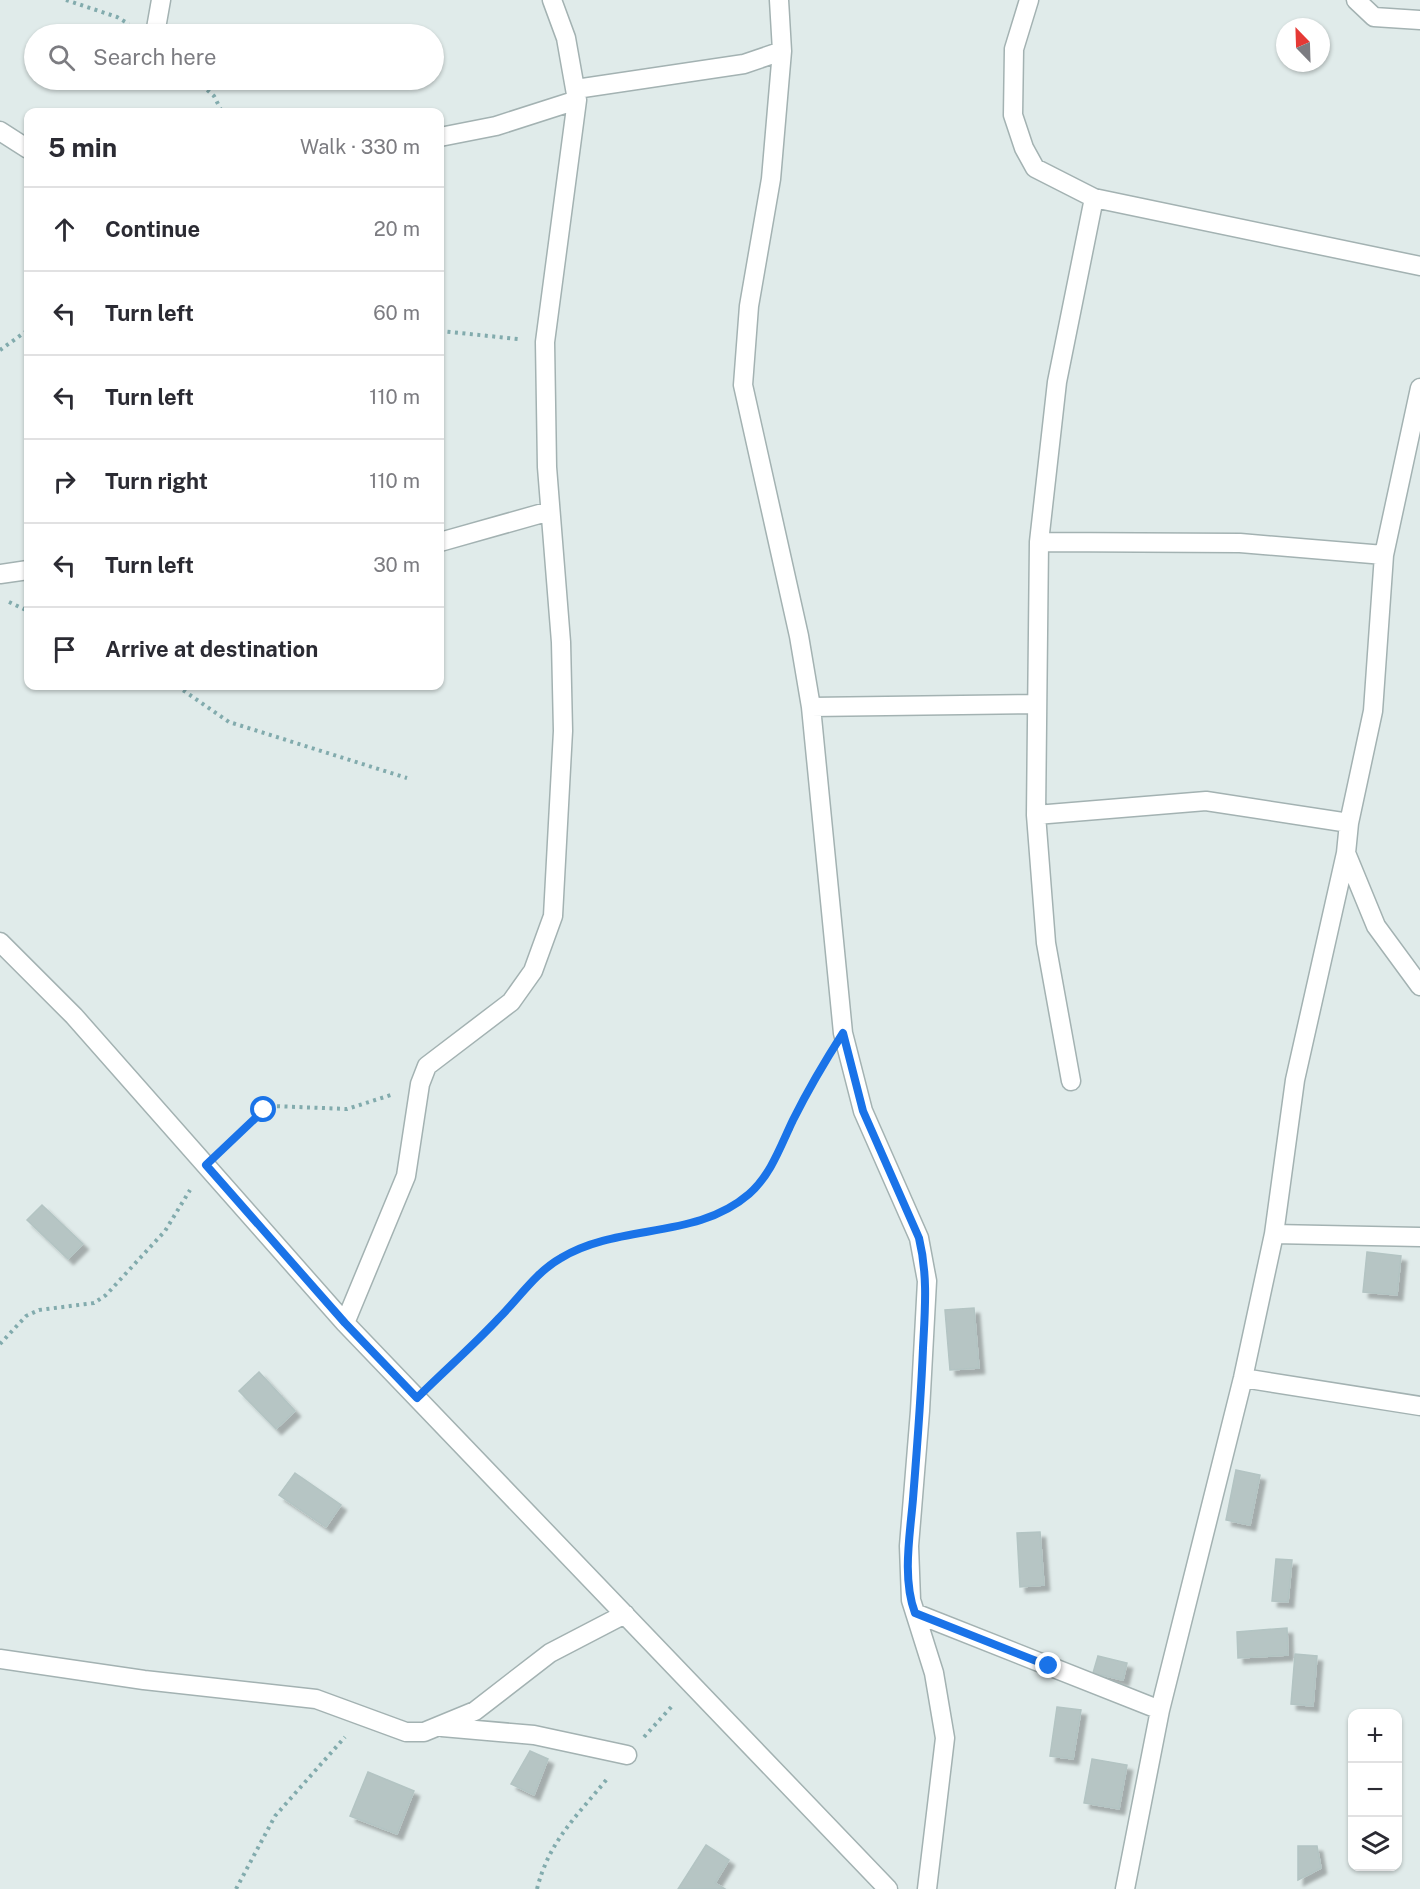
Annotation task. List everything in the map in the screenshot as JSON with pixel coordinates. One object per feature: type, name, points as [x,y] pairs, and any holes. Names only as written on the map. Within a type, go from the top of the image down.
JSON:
[{"type":"street","points":[[157,24],[161,0]]},
{"type":"street","points":[[345,1323],[406,1176],[420,1084],[426,1066],[511,1002],[533,971],[554,916],[563,731],[561,642],[550,511],[545,342],[576,94],[566,38],[552,0]]},
{"type":"street","points":[[779,0],[782,51],[771,179],[749,306],[743,385],[750,429],[800,636],[811,707],[843,1033],[863,1111],[919,1238],[925,1260],[927,1281],[920,1411],[909,1546],[910,1600],[934,1673],[945,1738],[927,1889]]},
{"type":"street","points":[[1029,0],[1014,49],[1013,115],[1024,148],[1035,168],[1094,198],[1420,266]]},
{"type":"street","points":[[1356,0],[1374,17],[1420,20]]},
{"type":"street","points":[[444,136],[496,126],[576,94],[734,66],[782,51]]},
{"type":"street","points":[[0,131],[24,146]]},
{"type":"street","points":[[1071,1081],[1046,943],[1036,815],[1039,542],[1057,382],[1094,198]]},
{"type":"street","points":[[1125,1889],[1160,1710],[1243,1378],[1275,1234],[1295,1080],[1346,853],[1349,823],[1373,711],[1384,555],[1420,388]]},
{"type":"street","points":[[444,541],[550,511]]},
{"type":"street","points":[[1039,542],[1240,543],[1384,555]]},
{"type":"street","points":[[0,574],[24,571]]},
{"type":"street","points":[[811,707],[1037,704]]},
{"type":"street","points":[[1036,815],[1206,801],[1349,823]]},
{"type":"street","points":[[1346,853],[1376,926],[1420,986]]},
{"type":"street","points":[[0,942],[74,1016],[345,1323],[888,1889]]},
{"type":"street","points":[[1275,1234],[1420,1238]]},
{"type":"street","points":[[1243,1378],[1420,1406]]},
{"type":"street","points":[[915,1613],[1160,1710]]},
{"type":"street","points":[[0,1659],[144,1680],[316,1699],[406,1732],[424,1732],[475,1711],[550,1653],[625,1614]]},
{"type":"street","points":[[440,1727],[534,1735],[627,1755]]},
{"type":"path","points":[[66,0],[117,17],[128,24]]},
{"type":"path","points":[[207,90],[214,96],[220,108]]},
{"type":"path","points":[[444,331],[545,342]]},
{"type":"path","points":[[0,350],[24,333]]},
{"type":"path","points":[[0,597],[24,609]]},
{"type":"path","points":[[183,690],[229,722],[407,778]]},
{"type":"path","points":[[417,1398],[499,1318],[536,1277],[560,1258],[589,1245],[672,1229],[699,1220],[739,1203],[752,1192],[769,1170],[817,1074],[843,1033]]},
{"type":"path","points":[[0,1344],[26,1316],[39,1310],[94,1303],[106,1295],[165,1230],[206,1165],[254,1118],[273,1106],[347,1110],[364,1106],[420,1084]]},
{"type":"path","points":[[537,1889],[543,1865],[566,1826],[627,1755],[692,1685]]},
{"type":"path","points":[[236,1889],[275,1816],[364,1717]]},
{"type":"building","points":[[42,1205],[83,1244],[68,1259],[27,1220]]},
{"type":"building","points":[[1367,1252],[1401,1256],[1397,1295],[1363,1292]]},
{"type":"building","points":[[974,1308],[979,1368],[950,1370],[945,1310]]},
{"type":"building","points":[[259,1372],[295,1411],[276,1429],[239,1391]]},
{"type":"building","points":[[1236,1470],[1260,1475],[1250,1525],[1226,1520]]},
{"type":"building","points":[[295,1473],[341,1505],[326,1527],[279,1495]]},
{"type":"building","points":[[1040,1532],[1044,1585],[1020,1587],[1017,1533]]},
{"type":"building","points":[[1276,1559],[1292,1560],[1288,1602],[1272,1601]]},
{"type":"building","points":[[1287,1628],[1288,1655],[1238,1658],[1237,1632]]},
{"type":"building","points":[[1295,1654],[1317,1656],[1313,1706],[1291,1704]]},
{"type":"building","points":[[1098,1656],[1127,1663],[1123,1680],[1093,1673]]},
{"type":"building","points":[[1057,1707],[1081,1710],[1073,1759],[1050,1756]]},
{"type":"building","points":[[530,1751],[548,1759],[534,1795],[511,1784]]},
{"type":"building","points":[[1092,1759],[1127,1765],[1119,1809],[1084,1803]]},
{"type":"building","points":[[368,1772],[414,1791],[397,1834],[350,1816]]},
{"type":"building","points":[[706,1845],[729,1860],[715,1883],[725,1889],[678,1889]]},
{"type":"building","points":[[1298,1846],[1317,1846],[1321,1868],[1298,1880]]},
{"type":"route","points":[[264,1110],[206,1165],[345,1323],[417,1398],[499,1318],[536,1277],[560,1258],[589,1245],[672,1229],[709,1217],[739,1203],[752,1192],[769,1170],[817,1074],[843,1033],[863,1111],[919,1238],[925,1260],[927,1281],[920,1411],[909,1546],[910,1600],[915,1613],[1049,1666]]}]
